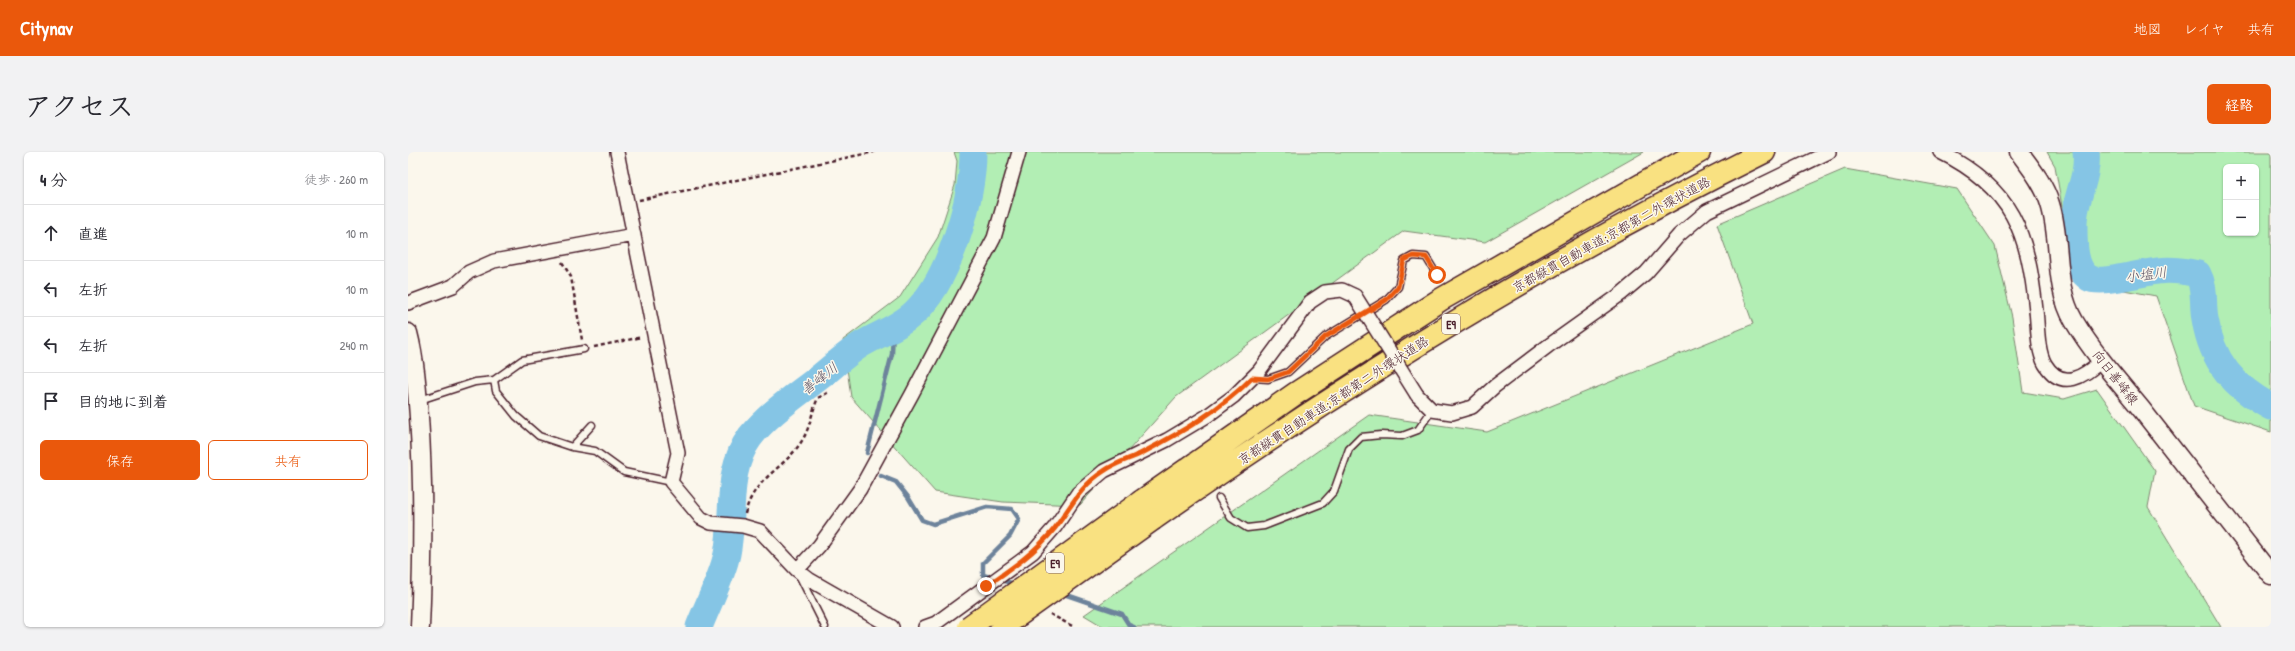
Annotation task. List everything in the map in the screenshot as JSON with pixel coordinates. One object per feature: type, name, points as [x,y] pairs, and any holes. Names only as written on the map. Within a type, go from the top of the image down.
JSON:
[{"type":"highway","name":"京都縦貫自動車道;京都第二外環状道路","points":[[1002,627],[1147,510],[1301,390],[1440,300],[1699,152]]},
{"type":"highway","name":"京都縦貫自動車道;京都第二外環状道路","points":[[969,627],[1147,510],[1307,414],[1452,324],[1616,229],[1764,152]]},
{"type":"main road","name":"向日善峰線","points":[[2019,152],[2039,179],[2050,203],[2056,231],[2058,269],[2063,294],[2074,321],[2102,360],[2271,575]]},
{"type":"main road","points":[[408,333],[418,401],[423,465],[424,529],[420,627]]},
{"type":"street","points":[[617,152],[678,453],[670,482],[702,518],[712,523],[746,527],[760,531],[797,570],[810,580],[892,627]]},
{"type":"street","points":[[797,570],[819,546],[860,490],[912,394],[994,238],[1019,152]]},
{"type":"street","points":[[925,627],[936,623],[1033,552],[1055,527],[1078,493],[1104,471],[1167,440],[1207,416],[1234,396],[1252,378],[1310,302],[1325,292],[1342,290],[1354,296],[1417,395],[1432,410],[1452,413],[1472,407],[1494,386],[1621,294],[1646,273],[1680,235],[1707,211],[1829,152]]},
{"type":"street","points":[[1940,152],[1962,163],[1987,181],[2004,202],[2016,223],[2027,251],[2033,280],[2040,348],[2044,363],[2051,372],[2059,378],[2070,380],[2080,378],[2102,360]]},
{"type":"street","points":[[408,303],[453,286],[469,272],[494,261],[634,235]]},
{"type":"lane","points":[[1252,378],[1268,379],[1288,372],[1325,337],[1386,300],[1398,287],[1404,260],[1413,256],[1426,257],[1437,275]]},
{"type":"lane","points":[[418,401],[474,382],[494,380],[522,360],[584,349]]},
{"type":"lane","points":[[494,380],[496,391],[516,416],[539,436],[572,447],[595,451],[624,472],[670,482]]},
{"type":"lane","points":[[1220,498],[1231,518],[1247,528],[1264,526],[1323,502],[1334,491],[1349,449],[1362,437],[1381,434],[1402,436],[1418,430],[1432,410]]},
{"type":"lane","points":[[572,447],[592,425]]},
{"type":"lane","points":[[797,570],[825,627]]},
{"type":"path","points":[[627,202],[874,152]]},
{"type":"path","points":[[556,250],[571,277],[584,349],[654,335]]},
{"type":"path","points":[[746,527],[744,517],[748,500],[763,479],[786,461],[802,440],[818,398],[830,392]]},
{"type":"green space","points":[[954,152],[1644,152],[1485,242],[1404,231],[1176,397],[1080,505],[1003,502],[935,492],[851,397],[843,340],[900,297],[938,237],[955,185],[957,161]]},
{"type":"green space","points":[[2047,152],[2271,152],[2271,432],[2194,406],[2156,296],[2075,281],[2055,166]]},
{"type":"green space","points":[[1845,169],[1957,189],[1995,246],[2012,317],[2023,392],[2064,399],[2097,389],[2155,471],[2148,507],[2221,627],[1104,627],[1084,615],[1369,415],[1487,432],[1753,324],[1717,224]]},
{"type":"waterway","name":"善峰川","points":[[699,627],[725,563],[729,539],[734,478],[742,450],[758,428],[784,405],[846,355],[868,340],[908,318],[927,299],[938,281],[957,238],[969,192],[973,152]]},
{"type":"waterway","name":"小塩川","points":[[2086,152],[2084,179],[2076,206],[2074,224],[2077,261],[2084,274],[2095,280],[2112,279],[2163,270],[2198,274],[2202,285],[2204,313],[2208,334],[2219,360],[2236,382],[2246,391],[2271,407]]},
{"type":"waterway","points":[[867,453],[892,354],[893,327]]},
{"type":"waterway","points":[[881,476],[896,482],[908,497],[922,520],[933,524],[987,507],[1012,509],[1019,519],[1010,536],[983,563],[983,575],[1015,584]]},
{"type":"waterway","points":[[1061,593],[1122,614],[1129,625],[1134,627]]},
{"type":"route","points":[[986,586],[1033,552],[1055,527],[1078,493],[1104,471],[1167,440],[1207,416],[1234,396],[1252,378],[1268,379],[1288,372],[1325,337],[1386,300],[1398,287],[1400,272],[1404,260],[1413,256],[1426,257],[1437,275]]}]
